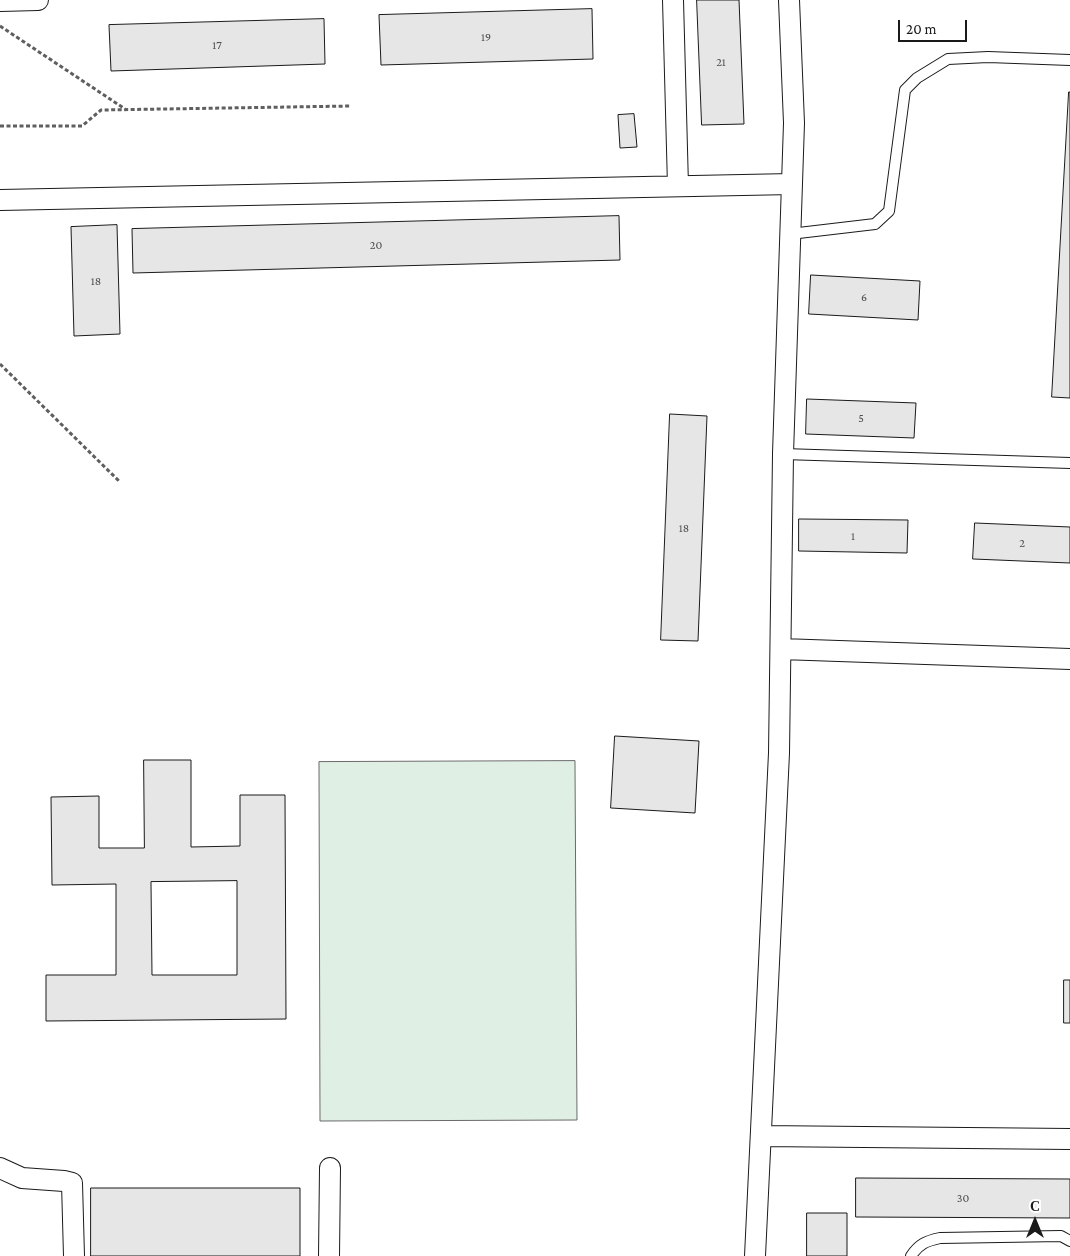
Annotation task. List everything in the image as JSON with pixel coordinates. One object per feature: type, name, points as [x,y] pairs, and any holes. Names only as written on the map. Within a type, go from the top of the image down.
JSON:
[{"type":"street","points":[[0,1],[38,0]]},
{"type":"street","points":[[673,0],[678,186]]},
{"type":"street","points":[[755,1256],[779,753],[783,454],[794,123],[789,0]]},
{"type":"street","points":[[0,200],[792,184]]},
{"type":"street","points":[[781,650],[1070,659]]},
{"type":"street","points":[[761,1136],[1070,1139]]},
{"type":"street","points":[[0,1168],[22,1178],[72,1183],[74,1256]]},
{"type":"street","points":[[329,1256],[330,1168]]},
{"type":"lane","points":[[790,234],[875,224],[889,211],[905,90],[917,78],[948,59],[988,57],[1070,60]]},
{"type":"lane","points":[[783,454],[1070,463]]},
{"type":"lane","points":[[912,1256],[916,1248],[927,1241],[940,1238],[1061,1236],[1070,1240]]},
{"type":"path","points":[[0,26],[125,110]]},
{"type":"path","points":[[0,126],[82,126],[101,110],[351,106]]},
{"type":"path","points":[[0,364],[120,482]]},
{"type":"green space","points":[[575,761],[577,1120],[320,1121],[319,762]]},
{"type":"building","points":[[697,0],[739,0],[744,124],[702,125]]},
{"type":"building","points":[[592,9],[593,59],[381,65],[379,15]]},
{"type":"building","points":[[324,19],[325,64],[111,71],[109,25]]},
{"type":"building","points":[[1070,92],[1070,398],[1052,397]]},
{"type":"building","points":[[634,114],[637,147],[620,148],[618,115]]},
{"type":"building","points":[[619,216],[620,260],[133,273],[132,229]]},
{"type":"building","points":[[117,225],[120,334],[74,336],[71,227]]},
{"type":"building","points":[[811,275],[920,281],[918,320],[809,314]]},
{"type":"building","points":[[807,399],[916,403],[914,438],[806,434]]},
{"type":"building","points":[[670,414],[707,416],[698,641],[661,640]]},
{"type":"building","points":[[799,519],[908,520],[907,553],[799,551]]},
{"type":"building","points":[[975,523],[1070,527],[1070,563],[973,559]]},
{"type":"building","points":[[615,736],[699,741],[695,813],[611,808]]},
{"type":"building","points":[[144,760],[191,760],[191,847],[240,846],[240,795],[285,795],[286,1019],[46,1021],[46,975],[116,975],[116,884],[52,885],[51,797],[99,796],[99,848],[144,848]],"holes":[[[237,881],[237,975],[152,975],[151,882]]]},
{"type":"building","points":[[1064,980],[1070,980],[1070,1023],[1064,1023]]},
{"type":"building","points":[[856,1178],[1070,1179],[1070,1218],[856,1217]]},
{"type":"building","points":[[91,1188],[300,1188],[300,1256],[91,1256]]},
{"type":"building","points":[[807,1213],[847,1213],[847,1256],[807,1256]]}]
